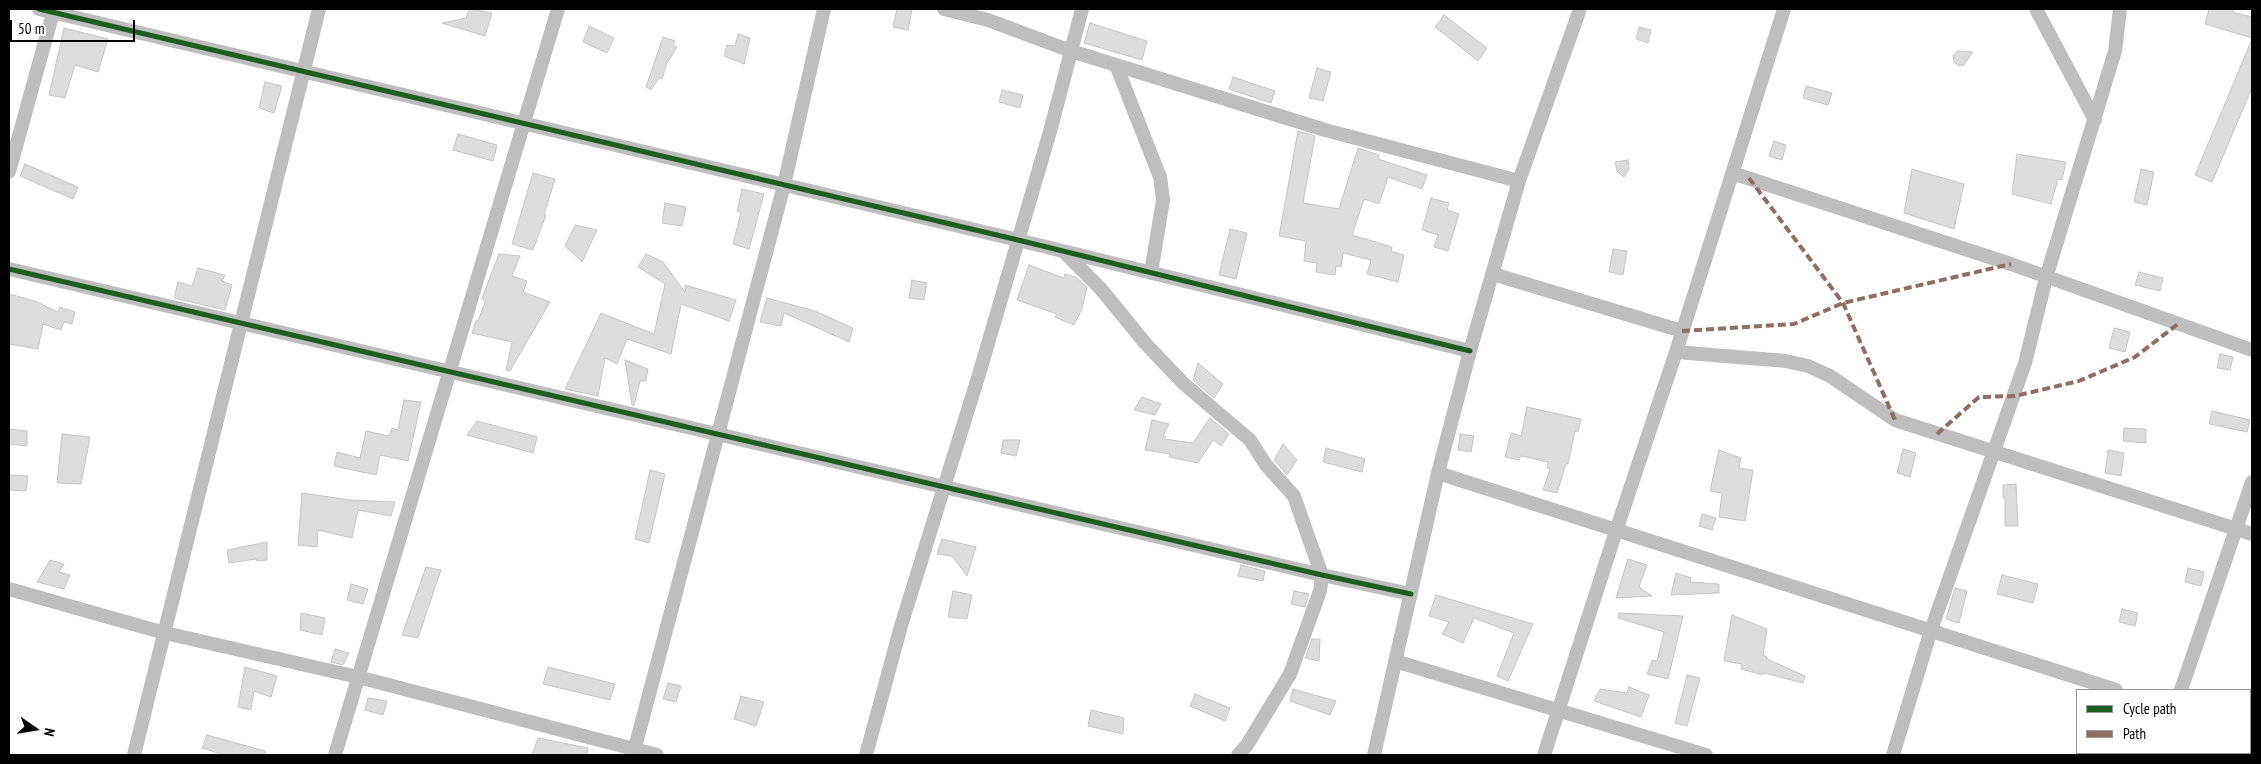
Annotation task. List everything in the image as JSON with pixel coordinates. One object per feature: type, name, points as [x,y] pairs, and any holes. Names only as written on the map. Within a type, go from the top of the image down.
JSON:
[{"type":"street","points":[[39,9],[54,10],[1018,240],[1470,351]]},
{"type":"street","points":[[134,755],[319,9]]},
{"type":"street","points":[[335,755],[558,9]]},
{"type":"street","points":[[634,752],[784,185],[824,9]]},
{"type":"street","points":[[944,9],[988,20],[1071,51],[1325,130],[1519,181]]},
{"type":"street","points":[[866,755],[901,626],[1018,240],[1082,9]]},
{"type":"street","points":[[1374,755],[1438,473],[1470,351],[1519,181],[1580,9]]},
{"type":"street","points":[[1544,755],[1676,352],[1784,9]]},
{"type":"street","points":[[2036,9],[2095,120]]},
{"type":"street","points":[[1893,755],[1931,630],[1993,451],[2015,396],[2046,278],[2115,51],[2120,9]]},
{"type":"street","points":[[9,172],[54,10]]},
{"type":"street","points":[[1116,65],[1160,177],[1163,200],[1151,273]]},
{"type":"street","points":[[1732,173],[2046,278],[2252,350]]},
{"type":"street","points":[[1064,252],[1100,289],[1145,343],[1183,383],[1250,440],[1266,464],[1294,496],[1322,575],[1320,591],[1290,674],[1247,745],[1238,755]]},
{"type":"street","points":[[9,269],[944,488],[1411,594]]},
{"type":"street","points":[[1492,274],[1682,331]]},
{"type":"street","points":[[1676,352],[1786,362],[1808,366],[1830,376],[1895,420],[2252,534]]},
{"type":"street","points":[[1438,473],[2113,689]]},
{"type":"street","points":[[2180,689],[2252,482]]},
{"type":"street","points":[[9,589],[165,633],[358,677],[634,752],[657,755]]},
{"type":"street","points":[[1395,661],[1706,755]]},
{"type":"building","points":[[469,9],[492,13],[485,36],[442,23],[466,18]]},
{"type":"building","points":[[897,9],[912,9],[908,30],[893,27]]},
{"type":"building","points":[[2209,9],[2233,9],[2232,12],[2252,17],[2252,38],[2205,24]]},
{"type":"building","points":[[1444,15],[1487,48],[1478,61],[1435,27]]},
{"type":"building","points":[[1090,23],[1147,41],[1142,60],[1084,43]]},
{"type":"building","points":[[589,26],[614,38],[607,53],[583,42]]},
{"type":"building","points":[[1639,27],[1651,30],[1648,43],[1636,39]]},
{"type":"building","points":[[64,28],[108,39],[98,72],[75,65],[65,98],[49,95]]},
{"type":"building","points":[[738,34],[750,38],[744,64],[724,56],[727,45],[735,46]]},
{"type":"building","points":[[663,37],[675,41],[673,45],[677,47],[667,63],[662,79],[659,78],[651,90],[646,87]]},
{"type":"building","points":[[2252,39],[2252,88],[2212,182],[2195,175]]},
{"type":"building","points":[[1958,51],[1973,52],[1964,65],[1959,66],[1954,62],[1953,55]]},
{"type":"building","points":[[1317,68],[1331,72],[1323,101],[1309,98]]},
{"type":"building","points":[[1233,77],[1275,91],[1271,103],[1229,89]]},
{"type":"building","points":[[265,82],[282,86],[274,113],[259,108]]},
{"type":"building","points":[[1806,86],[1832,93],[1828,105],[1803,98]]},
{"type":"building","points":[[1002,90],[1023,95],[1020,108],[999,102]]},
{"type":"building","points":[[1298,131],[1315,136],[1303,203],[1339,209],[1358,148],[1379,155],[1378,159],[1427,175],[1422,189],[1388,177],[1379,204],[1364,199],[1352,235],[1392,247],[1391,251],[1404,255],[1398,282],[1367,274],[1371,260],[1343,253],[1341,267],[1336,266],[1335,275],[1316,272],[1317,263],[1304,261],[1306,241],[1279,236]]},
{"type":"building","points":[[458,134],[497,145],[493,161],[453,150]]},
{"type":"building","points":[[1774,141],[1786,145],[1782,160],[1769,156]]},
{"type":"building","points":[[2017,154],[2066,162],[2062,180],[2058,179],[2051,204],[2012,194]]},
{"type":"building","points":[[1628,160],[1629,169],[1624,177],[1617,171],[1615,162]]},
{"type":"building","points":[[25,164],[78,187],[73,199],[20,176]]},
{"type":"building","points":[[1912,169],[1964,184],[1954,229],[1904,213]]},
{"type":"building","points":[[2141,169],[2154,172],[2147,205],[2134,202]]},
{"type":"building","points":[[533,173],[555,179],[544,215],[546,215],[533,250],[512,244]]},
{"type":"building","points":[[742,189],[764,194],[749,249],[733,244],[741,212],[737,211]]},
{"type":"building","points":[[1431,198],[1449,203],[1447,210],[1459,214],[1448,251],[1434,247],[1438,235],[1422,230]]},
{"type":"building","points":[[665,203],[686,207],[682,226],[662,223]]},
{"type":"building","points":[[575,225],[597,230],[582,262],[565,246]]},
{"type":"building","points":[[1230,229],[1247,233],[1236,279],[1219,275]]},
{"type":"building","points":[[1613,249],[1627,251],[1623,275],[1609,272]]},
{"type":"building","points":[[499,254],[520,256],[512,276],[527,281],[523,292],[550,302],[510,371],[506,370],[512,342],[472,333],[485,302],[482,298]]},
{"type":"building","points":[[646,254],[663,262],[685,292],[685,285],[736,300],[729,321],[681,304],[671,354],[627,339],[617,364],[605,358],[598,396],[565,389],[601,313],[654,334],[665,284],[638,267]]},
{"type":"building","points":[[1029,265],[1064,278],[1065,274],[1076,277],[1087,287],[1082,309],[1074,325],[1055,317],[1057,314],[1017,300]]},
{"type":"building","points":[[198,268],[225,275],[222,281],[232,285],[225,310],[174,298],[178,282],[192,286]]},
{"type":"building","points":[[2139,272],[2163,278],[2160,291],[2135,285]]},
{"type":"building","points":[[912,280],[927,283],[924,300],[909,298]]},
{"type":"building","points":[[9,294],[35,301],[58,312],[60,307],[75,312],[72,324],[64,322],[61,330],[43,324],[38,349],[9,344]]},
{"type":"building","points":[[767,298],[815,311],[853,328],[849,342],[784,313],[781,326],[760,322]]},
{"type":"building","points":[[2114,328],[2130,332],[2125,352],[2109,348]]},
{"type":"building","points":[[2220,354],[2233,357],[2230,370],[2217,368]]},
{"type":"building","points":[[625,360],[648,369],[646,381],[640,381],[634,406],[632,405]]},
{"type":"building","points":[[1198,363],[1223,384],[1214,398],[1193,380]]},
{"type":"building","points":[[1142,397],[1161,404],[1155,415],[1134,410]]},
{"type":"building","points":[[404,400],[421,402],[408,461],[380,455],[376,475],[334,466],[337,452],[360,458],[366,431],[389,436],[392,428],[398,430]]},
{"type":"building","points":[[1527,407],[1581,419],[1578,432],[1575,431],[1568,464],[1566,464],[1557,493],[1543,490],[1550,469],[1547,468],[1548,462],[1521,456],[1519,460],[1505,457],[1511,433],[1521,436]]},
{"type":"building","points":[[2212,411],[2250,420],[2247,432],[2209,424]]},
{"type":"building","points":[[1210,418],[1229,434],[1221,446],[1213,440],[1198,463],[1169,457],[1170,454],[1145,450],[1152,420],[1169,424],[1163,436],[1166,437],[1164,439],[1193,443]]},
{"type":"building","points":[[477,421],[537,437],[533,453],[467,435]]},
{"type":"building","points":[[2124,428],[2146,429],[2146,443],[2123,441]]},
{"type":"building","points":[[9,429],[27,431],[27,446],[9,444]]},
{"type":"building","points":[[62,434],[90,437],[81,484],[57,483]]},
{"type":"building","points":[[1460,434],[1474,436],[1471,452],[1458,450]]},
{"type":"building","points":[[1003,440],[1020,440],[1016,456],[1001,453]]},
{"type":"building","points":[[1283,444],[1297,460],[1287,475],[1274,460]]},
{"type":"building","points":[[1326,448],[1365,459],[1362,472],[1323,462]]},
{"type":"building","points":[[1903,449],[1916,453],[1910,477],[1897,473]]},
{"type":"building","points":[[1719,450],[1741,458],[1739,468],[1753,470],[1745,521],[1719,517],[1722,493],[1710,491]]},
{"type":"building","points":[[2108,450],[2124,453],[2121,476],[2105,473]]},
{"type":"building","points":[[650,470],[665,474],[649,543],[635,539]]},
{"type":"building","points":[[9,475],[28,476],[26,491],[9,490]]},
{"type":"building","points":[[2016,484],[2018,526],[2005,526],[2003,485]]},
{"type":"building","points":[[302,493],[350,500],[395,502],[391,516],[358,510],[352,538],[318,530],[317,547],[298,545]]},
{"type":"building","points":[[1702,514],[1716,518],[1712,530],[1699,526]]},
{"type":"building","points":[[942,539],[976,547],[967,576],[952,556],[937,554]]},
{"type":"building","points":[[267,542],[267,560],[257,561],[256,559],[229,563],[227,550]]},
{"type":"building","points":[[1628,559],[1647,565],[1639,587],[1652,596],[1616,598]]},
{"type":"building","points":[[50,560],[64,564],[59,572],[70,575],[64,589],[37,582]]},
{"type":"building","points":[[1241,565],[1265,571],[1263,581],[1238,576]]},
{"type":"building","points":[[426,567],[441,570],[418,638],[402,635]]},
{"type":"building","points":[[2188,568],[2204,572],[2201,586],[2185,582]]},
{"type":"building","points":[[1676,573],[1691,578],[1690,582],[1719,584],[1719,593],[1671,595]]},
{"type":"building","points":[[2002,575],[2038,584],[2033,603],[1997,594]]},
{"type":"building","points":[[351,584],[368,589],[363,604],[347,600]]},
{"type":"building","points":[[1955,588],[1967,591],[1959,623],[1946,619]]},
{"type":"building","points":[[953,591],[972,595],[967,619],[948,617]]},
{"type":"building","points":[[1294,591],[1309,594],[1305,607],[1291,604]]},
{"type":"building","points":[[1436,595],[1533,624],[1508,681],[1497,676],[1514,633],[1474,618],[1463,643],[1442,634],[1449,622],[1429,616]]},
{"type":"building","points":[[2122,609],[2138,613],[2135,626],[2119,622]]},
{"type":"building","points":[[301,613],[325,618],[322,635],[300,630]]},
{"type":"building","points":[[1619,613],[1683,616],[1668,679],[1647,674],[1652,660],[1657,661],[1664,632],[1618,618]]},
{"type":"building","points":[[1732,615],[1767,629],[1763,655],[1767,659],[1805,676],[1803,683],[1741,669],[1742,664],[1724,661]]},
{"type":"building","points":[[1312,639],[1320,639],[1319,661],[1305,658]]},
{"type":"building","points":[[335,649],[349,653],[343,665],[331,662]]},
{"type":"building","points":[[245,667],[277,676],[271,697],[254,691],[251,710],[238,707]]},
{"type":"building","points":[[548,667],[615,684],[610,700],[543,684]]},
{"type":"building","points":[[1687,675],[1700,678],[1687,726],[1675,723]]},
{"type":"building","points":[[668,683],[681,686],[676,702],[663,699]]},
{"type":"building","points":[[1629,687],[1649,695],[1641,717],[1594,701],[1600,689],[1627,693]]},
{"type":"building","points":[[1293,689],[1336,701],[1330,715],[1290,701]]},
{"type":"building","points":[[1195,694],[1230,708],[1225,721],[1190,706]]},
{"type":"building","points":[[741,696],[764,702],[756,726],[734,719]]},
{"type":"building","points":[[368,698],[387,701],[383,715],[365,710]]},
{"type":"building","points":[[1091,710],[1124,718],[1123,734],[1088,726]]},
{"type":"building","points":[[207,735],[265,751],[265,755],[225,755],[202,748]]},
{"type":"building","points":[[538,738],[588,748],[587,755],[532,755]]},
{"type":"marked path","points":[[1749,178],[1843,303],[1895,420]]},
{"type":"marked path","points":[[1682,331],[1794,324],[1843,303],[2011,264]]},
{"type":"marked path","points":[[1937,434],[1979,397],[2015,396],[2079,381],[2135,357],[2178,324]]},
{"type":"cycle path","points":[[39,9],[1018,240],[1470,351]]},
{"type":"cycle path","points":[[9,269],[1322,575],[1411,594]]}]
